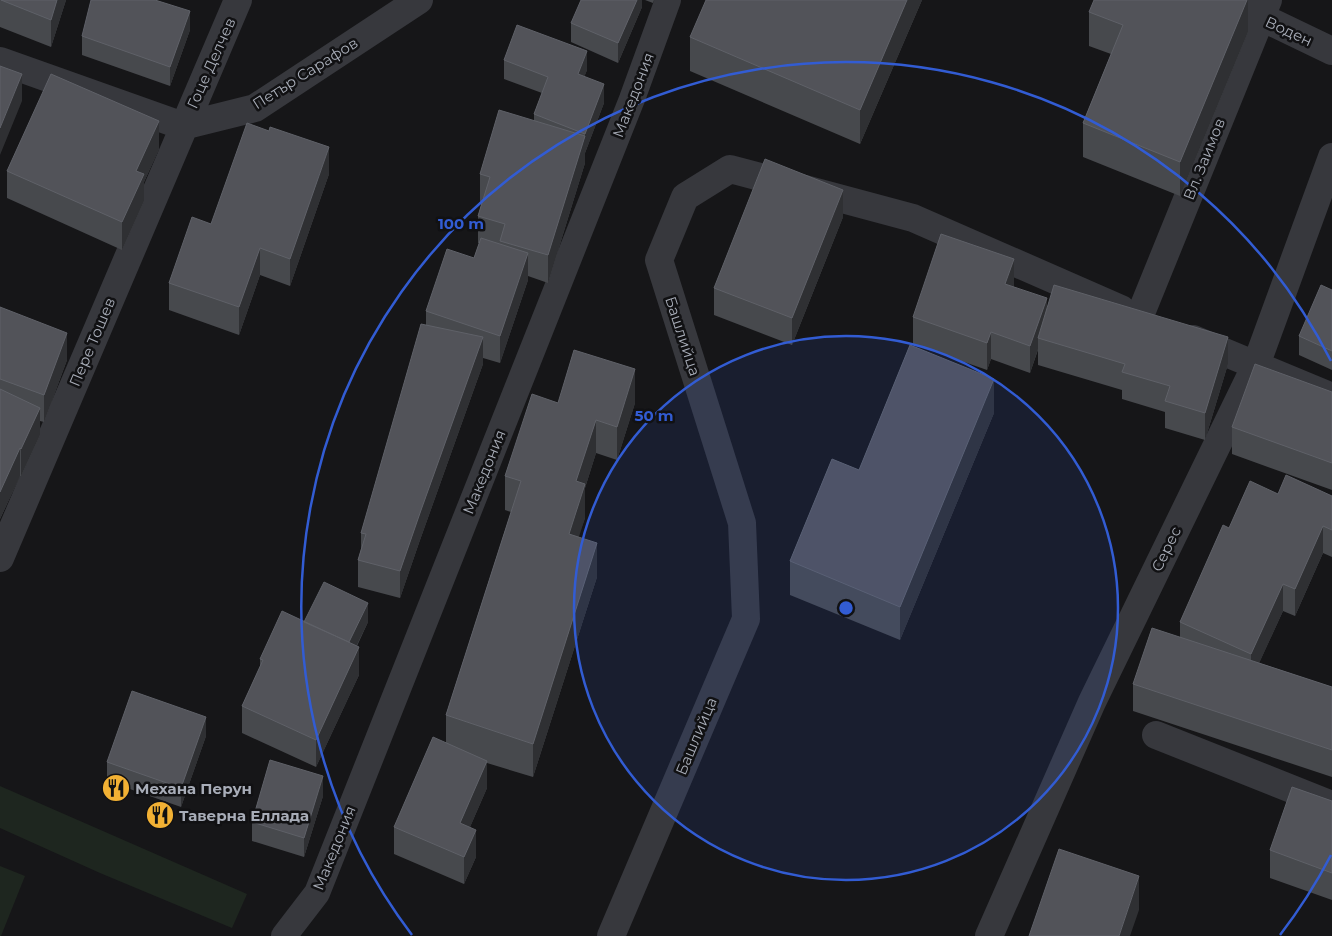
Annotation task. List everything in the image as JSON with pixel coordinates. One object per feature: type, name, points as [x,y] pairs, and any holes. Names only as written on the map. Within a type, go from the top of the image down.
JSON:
[{"type":"street","name":"Гоце Делчев","points":[[183,126],[238,0]]},
{"type":"street","name":"Петър Сарафов","points":[[183,126],[256,108],[419,0]]},
{"type":"street","name":"Македония","points":[[284,936],[317,893],[632,99],[668,0]]},
{"type":"street","name":"Воден","points":[[1217,0],[1265,9],[1332,51]]},
{"type":"street","name":"Вл. Заимов","points":[[1139,318],[1265,9]]},
{"type":"street","points":[[0,61],[183,126]]},
{"type":"street","name":"Пере Тошев","points":[[0,558],[183,126]]},
{"type":"street","name":"Серес","points":[[989,936],[1092,702],[1256,365],[1332,158]]},
{"type":"street","name":"Башлийца","points":[[611,936],[746,620],[742,523],[659,260],[685,197],[730,169],[913,218],[1139,318],[1332,397]]},
{"type":"street","points":[[1156,735],[1332,805]]},
{"type":"shaded area","points":[[0,786],[247,894],[232,928],[100,873],[0,828]]},
{"type":"shaded area","points":[[0,866],[25,876],[1,936],[0,936]]},
{"type":"building","points":[[1,0],[57,0],[51,20]]},
{"type":"building","points":[[91,0],[155,0],[190,11],[170,67],[82,36]]},
{"type":"building","points":[[581,0],[637,0],[618,43],[571,23]]},
{"type":"building","points":[[706,0],[907,0],[860,110],[690,37]]},
{"type":"building","points":[[1094,0],[1247,0],[1180,162],[1083,123],[1123,25],[1089,12]]},
{"type":"building","points":[[517,25],[587,51],[578,74],[604,84],[585,134],[534,114],[548,77],[504,60]]},
{"type":"building","points":[[0,66],[22,74],[0,128]]},
{"type":"building","points":[[51,74],[159,121],[136,171],[144,174],[122,222],[7,171]]},
{"type":"building","points":[[499,110],[585,136],[548,255],[500,241],[505,224],[478,216],[490,177],[480,174]]},
{"type":"building","points":[[247,123],[269,131],[270,127],[329,147],[290,259],[260,248],[239,307],[169,283],[192,217],[211,224]]},
{"type":"building","points":[[765,159],[843,190],[792,318],[714,288]]},
{"type":"building","points":[[941,234],[1014,259],[1005,284],[1047,298],[1030,346],[991,332],[987,343],[913,317]]},
{"type":"building","points":[[481,238],[528,253],[500,336],[426,311],[447,249],[474,258]]},
{"type":"building","points":[[1054,285],[1228,337],[1205,413],[1165,401],[1170,386],[1122,372],[1125,364],[1038,338]]},
{"type":"building","points":[[1321,285],[1332,290],[1332,351],[1299,336]]},
{"type":"building","points":[[0,307],[67,333],[44,395],[0,379]]},
{"type":"building","points":[[421,324],[483,337],[400,571],[358,560],[366,534],[361,533]]},
{"type":"building","points":[[910,345],[994,379],[900,607],[790,561],[832,459],[859,470]]},
{"type":"building","points":[[574,350],[635,369],[617,427],[596,420],[576,481],[585,484],[569,534],[597,543],[533,744],[446,715],[521,481],[505,476],[532,394],[558,403]]},
{"type":"building","points":[[1255,364],[1332,392],[1332,463],[1232,427]]},
{"type":"building","points":[[0,389],[40,408],[0,492]]},
{"type":"building","points":[[1286,475],[1332,496],[1332,530],[1323,526],[1295,589],[1283,584],[1251,654],[1180,622],[1223,525],[1229,528],[1250,481],[1278,494]]},
{"type":"building","points":[[324,582],[368,603],[349,642],[304,622]]},
{"type":"building","points":[[282,611],[359,647],[316,740],[242,706],[263,660],[260,659]]},
{"type":"building","points":[[1152,628],[1332,687],[1332,750],[1133,684]]},
{"type":"building","points":[[132,691],[206,717],[181,788],[107,762]]},
{"type":"building","points":[[433,737],[487,761],[460,823],[476,830],[464,857],[394,827]]},
{"type":"building","points":[[270,760],[323,776],[304,838],[252,822]]},
{"type":"building","points":[[1292,787],[1332,801],[1332,873],[1270,850]]},
{"type":"building","points":[[1059,849],[1139,876],[1119,936],[1029,936]]},
{"type":"place","name":"Механа Перун","points":[[116,788]]},
{"type":"place","name":"Таверна Еллада","points":[[160,815]]}]
